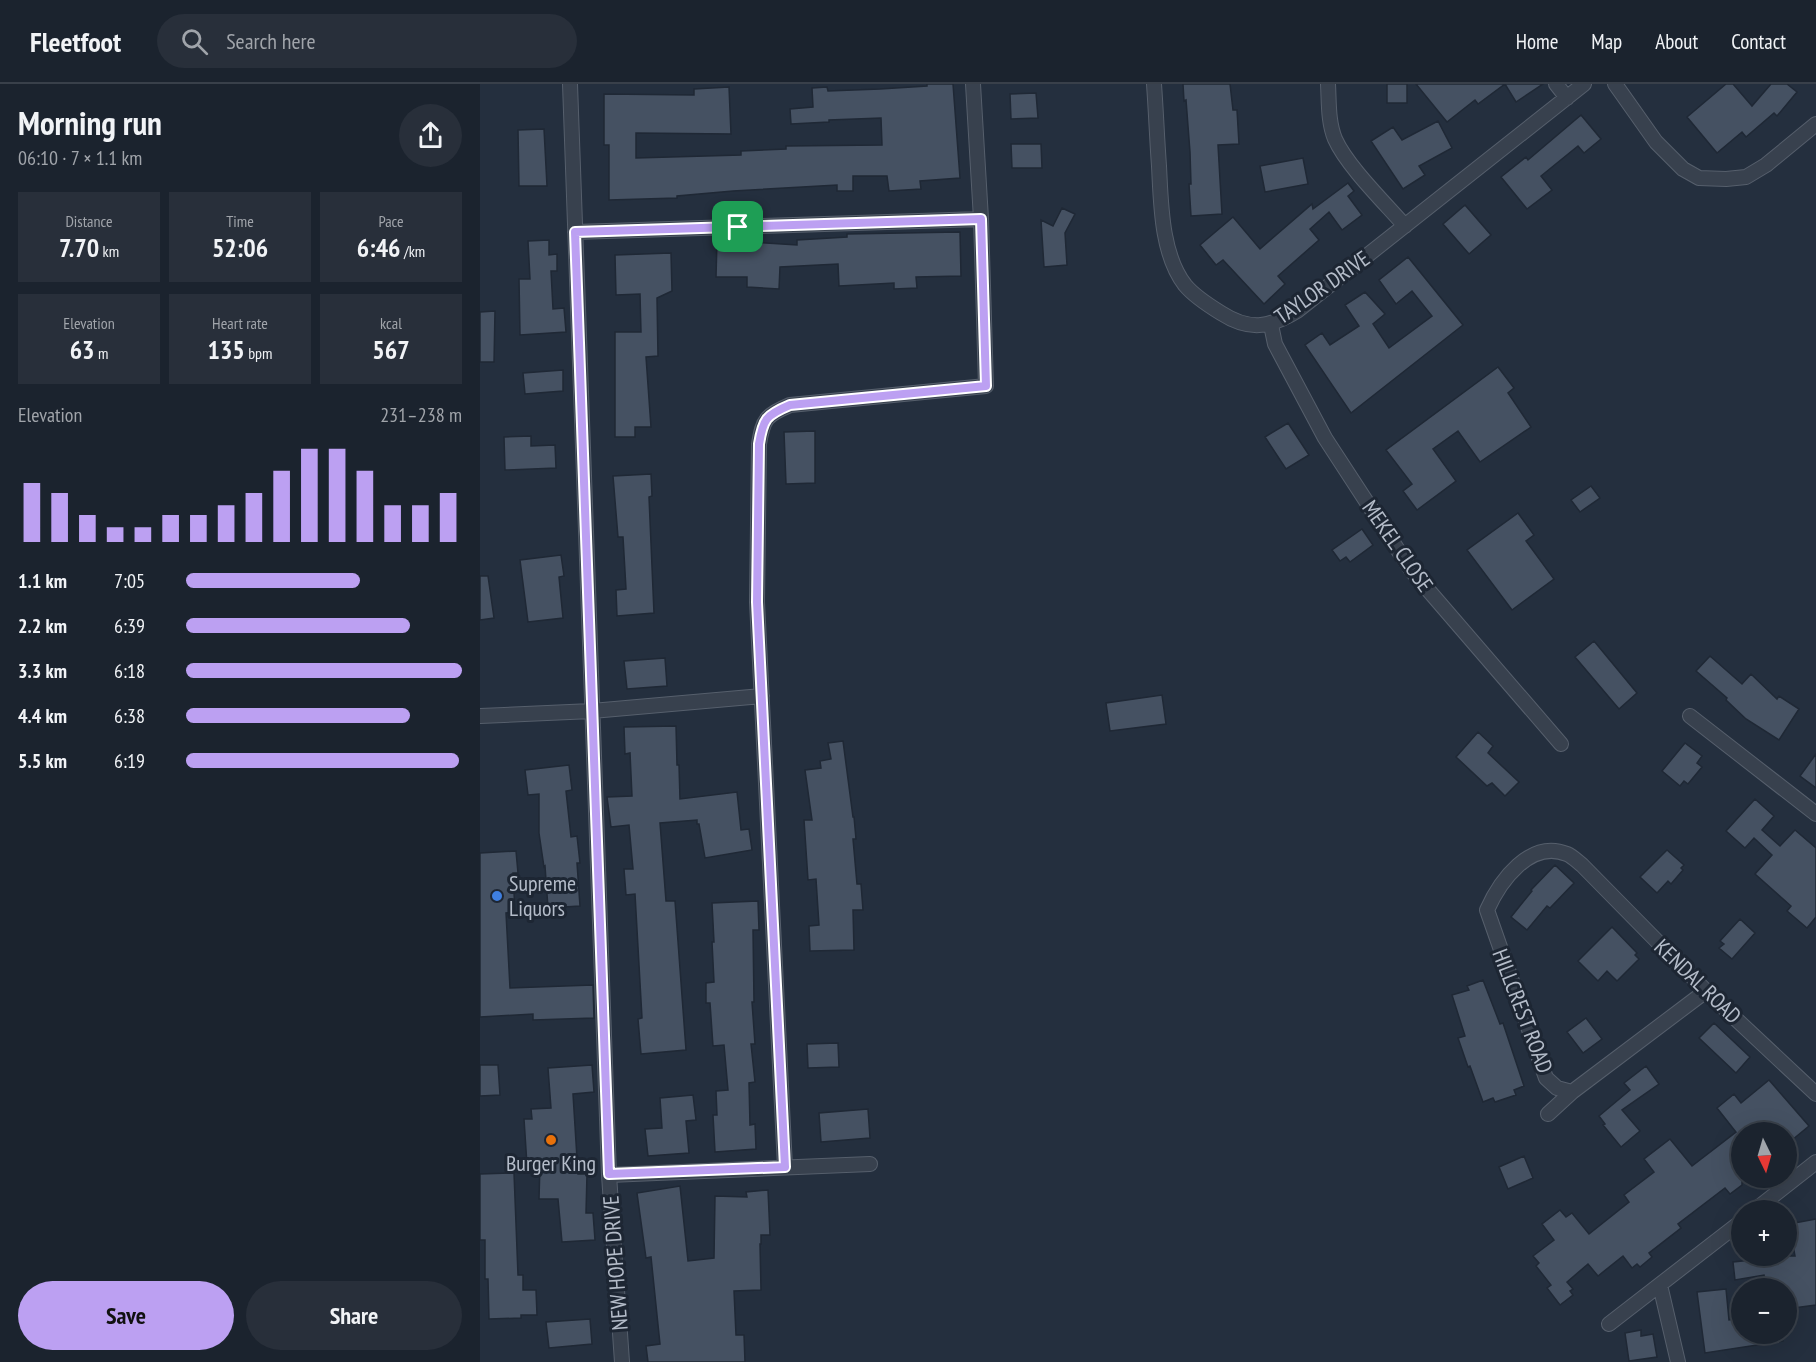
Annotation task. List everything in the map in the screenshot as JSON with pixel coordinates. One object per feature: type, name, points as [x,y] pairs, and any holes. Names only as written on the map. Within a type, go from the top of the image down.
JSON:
[{"type":"street","name":"NEW HOPE DRIVE","points":[[570,84],[609,1174],[622,1362]]},
{"type":"street","points":[[785,1167],[757,602],[759,444],[762,428],[770,414],[790,405],[986,386],[981,219],[973,84]]},
{"type":"street","name":"TAYLOR DRIVE","points":[[1154,84],[1163,225],[1174,264],[1185,285],[1205,303],[1225,316],[1248,325],[1259,326],[1271,324],[1297,311],[1584,84]]},
{"type":"street","points":[[1328,84],[1330,116],[1335,138],[1347,158],[1405,226]]},
{"type":"street","points":[[1556,84],[1567,98]]},
{"type":"street","points":[[1615,84],[1656,142],[1683,169],[1699,178],[1746,177],[1766,165],[1816,124]]},
{"type":"street","points":[[575,232],[981,219]]},
{"type":"street","name":"MEKEL CLOSE","points":[[1271,324],[1275,344],[1325,438],[1410,570],[1562,744]]},
{"type":"street","points":[[480,716],[592,711],[762,696]]},
{"type":"street","points":[[1690,716],[1816,814]]},
{"type":"street","name":"HILLCREST ROAD","points":[[1582,865],[1567,854],[1550,851],[1535,854],[1509,875],[1494,895],[1487,910],[1546,1078],[1557,1088],[1572,1092],[1706,991]]},
{"type":"street","name":"KENDAL ROAD","points":[[1582,865],[1706,991],[1816,1094]]},
{"type":"street","points":[[1548,1114],[1572,1092]]},
{"type":"street","points":[[1768,1200],[1816,1162]]},
{"type":"street","points":[[609,1174],[870,1164]]},
{"type":"street","points":[[1609,1324],[1731,1230]]},
{"type":"street","points":[[1660,1285],[1678,1362]]},
{"type":"building","points":[[927,84],[953,84],[960,178],[920,181],[921,189],[889,191],[887,176],[853,176],[853,191],[837,191],[837,185],[733,191],[677,196],[677,198],[609,200],[609,145],[604,145],[604,94],[694,95],[694,89],[729,87],[731,134],[636,133],[636,158],[741,155],[741,151],[786,149],[786,146],[882,145],[881,118],[791,124],[790,109],[813,107],[812,88],[827,87],[828,91],[927,86]]},
{"type":"building","points":[[1183,84],[1230,84],[1233,110],[1237,110],[1239,144],[1218,145],[1222,214],[1191,216],[1190,152]]},
{"type":"building","points":[[1387,84],[1407,84],[1407,103],[1387,103]]},
{"type":"building","points":[[1416,84],[1505,84],[1478,104],[1475,100],[1447,122]]},
{"type":"building","points":[[1505,84],[1543,84],[1516,102]]},
{"type":"building","points":[[1726,84],[1733,84],[1752,106],[1771,84],[1787,84],[1797,92],[1777,116],[1774,113],[1746,137],[1742,132],[1717,153],[1687,117]]},
{"type":"building","points":[[1036,93],[1038,118],[1011,119],[1010,94]]},
{"type":"building","points":[[1581,115],[1601,139],[1584,153],[1578,146],[1541,176],[1552,190],[1527,209],[1501,177],[1526,157],[1528,160]]},
{"type":"building","points":[[1438,121],[1452,148],[1419,166],[1425,175],[1403,189],[1371,141],[1393,127],[1402,140]]},
{"type":"building","points":[[544,129],[547,186],[519,186],[518,130]]},
{"type":"building","points":[[1011,144],[1041,144],[1042,168],[1012,168]]},
{"type":"building","points":[[1303,158],[1308,184],[1265,192],[1260,166]]},
{"type":"building","points":[[1348,183],[1354,191],[1348,196],[1362,215],[1342,230],[1329,212],[1310,229],[1319,240],[1278,276],[1285,284],[1264,304],[1223,260],[1216,265],[1200,245],[1233,217],[1260,249],[1312,204],[1313,209]]},
{"type":"building","points":[[1465,205],[1491,235],[1469,254],[1443,224]]},
{"type":"building","points":[[1062,208],[1075,214],[1065,233],[1067,265],[1044,267],[1041,220],[1053,226]]},
{"type":"building","points":[[960,232],[961,276],[916,277],[917,288],[894,289],[894,283],[839,286],[838,264],[780,267],[779,289],[747,287],[747,277],[716,277],[717,240],[797,245],[797,240],[847,237],[847,234]]},
{"type":"building","points":[[549,240],[549,255],[557,254],[557,271],[551,271],[553,309],[564,308],[566,332],[520,335],[519,279],[530,279],[528,241]]},
{"type":"building","points":[[671,253],[672,291],[657,298],[658,356],[646,357],[651,427],[635,427],[635,437],[615,437],[615,332],[641,332],[640,294],[616,295],[615,255]]},
{"type":"building","points":[[1408,257],[1463,325],[1351,413],[1305,345],[1322,333],[1330,345],[1359,326],[1345,305],[1365,292],[1385,314],[1373,324],[1389,348],[1432,316],[1412,291],[1396,304],[1379,280]]},
{"type":"building","points":[[495,311],[494,362],[480,362],[480,312]]},
{"type":"building","points":[[1498,367],[1514,388],[1508,393],[1531,427],[1480,462],[1458,431],[1433,449],[1456,481],[1417,510],[1403,491],[1412,484],[1386,450]]},
{"type":"building","points":[[563,370],[563,391],[525,394],[523,373]]},
{"type":"building","points":[[1288,423],[1309,455],[1286,469],[1265,437]]},
{"type":"building","points":[[815,431],[815,483],[786,484],[784,432]]},
{"type":"building","points":[[531,436],[531,446],[555,445],[556,468],[505,470],[504,437]]},
{"type":"building","points":[[651,474],[652,496],[649,497],[654,613],[617,616],[616,590],[626,589],[623,537],[618,537],[613,476]]},
{"type":"building","points":[[1591,486],[1600,498],[1580,512],[1571,500]]},
{"type":"building","points":[[1518,513],[1534,535],[1526,541],[1554,579],[1512,610],[1467,550]]},
{"type":"building","points":[[1362,529],[1373,545],[1350,562],[1346,557],[1340,561],[1332,550]]},
{"type":"building","points":[[561,555],[564,576],[559,577],[563,618],[528,622],[520,560]]},
{"type":"building","points":[[480,576],[488,576],[494,618],[480,620]]},
{"type":"building","points":[[1594,641],[1637,693],[1619,709],[1575,657]]},
{"type":"building","points":[[1710,656],[1742,684],[1751,674],[1777,699],[1779,696],[1799,709],[1779,740],[1746,719],[1726,700],[1727,698],[1696,671]]},
{"type":"building","points":[[665,658],[667,686],[627,689],[624,661]]},
{"type":"building","points":[[1162,695],[1166,724],[1110,731],[1106,703]]},
{"type":"building","points":[[676,726],[680,799],[737,792],[741,830],[749,829],[752,850],[705,858],[697,820],[660,823],[666,901],[675,901],[686,1050],[641,1054],[638,1019],[642,1018],[635,894],[626,895],[624,869],[633,869],[629,825],[611,827],[607,797],[632,796],[630,753],[625,754],[624,727]]},
{"type":"building","points":[[1478,732],[1493,746],[1488,753],[1519,782],[1505,796],[1492,783],[1487,786],[1456,757]]},
{"type":"building","points":[[843,741],[854,817],[856,839],[853,839],[857,884],[861,884],[863,910],[853,910],[854,950],[810,951],[809,926],[819,925],[816,879],[808,880],[804,820],[812,820],[805,770],[821,768],[820,761],[831,759],[828,743]]},
{"type":"building","points":[[1685,743],[1702,756],[1697,763],[1702,767],[1688,784],[1684,781],[1680,786],[1662,771]]},
{"type":"building","points":[[1816,754],[1816,788],[1800,776]]},
{"type":"building","points":[[569,765],[572,790],[566,791],[571,837],[577,836],[580,863],[577,863],[580,906],[548,908],[545,866],[539,833],[539,794],[528,795],[525,770]]},
{"type":"building","points":[[1755,799],[1774,816],[1762,830],[1780,846],[1795,830],[1816,848],[1816,917],[1807,928],[1787,911],[1791,906],[1755,874],[1772,855],[1754,838],[1745,848],[1726,831]]},
{"type":"building","points":[[1667,850],[1684,865],[1681,868],[1683,870],[1671,884],[1668,881],[1657,893],[1640,877]]},
{"type":"building","points":[[516,851],[518,873],[513,873],[515,912],[506,913],[510,988],[593,985],[594,1018],[533,1020],[533,1014],[480,1017],[480,853]]},
{"type":"building","points":[[1555,865],[1574,883],[1550,908],[1547,906],[1527,930],[1511,917],[1531,890]]},
{"type":"building","points":[[758,901],[759,930],[753,930],[754,1002],[752,1002],[755,1044],[751,1044],[755,1082],[749,1083],[750,1125],[755,1124],[756,1149],[715,1152],[713,1115],[717,1115],[716,1091],[728,1090],[724,1045],[713,1046],[710,1003],[706,1003],[706,983],[714,982],[712,903]]},
{"type":"building","points":[[1740,919],[1755,933],[1732,959],[1719,948],[1724,944],[1720,941]]},
{"type":"building","points":[[1612,927],[1637,953],[1635,955],[1639,959],[1617,981],[1607,971],[1598,981],[1578,961]]},
{"type":"building","points":[[1483,980],[1500,1024],[1503,1023],[1524,1086],[1514,1090],[1516,1095],[1495,1102],[1493,1098],[1483,1102],[1470,1066],[1468,1067],[1458,1038],[1465,1036],[1452,995],[1469,990],[1467,986]]},
{"type":"building","points":[[1586,1018],[1602,1039],[1583,1053],[1567,1032]]},
{"type":"building","points":[[1714,1023],[1750,1057],[1736,1073],[1699,1038]]},
{"type":"building","points":[[838,1043],[839,1067],[808,1068],[807,1044]]},
{"type":"building","points":[[480,1065],[498,1065],[500,1095],[480,1096]]},
{"type":"building","points":[[592,1065],[594,1092],[573,1094],[578,1174],[587,1174],[586,1213],[593,1213],[595,1240],[562,1242],[558,1199],[539,1199],[540,1164],[527,1165],[524,1119],[532,1119],[531,1109],[551,1108],[548,1068]]},
{"type":"building","points":[[1646,1066],[1659,1084],[1622,1110],[1640,1131],[1621,1147],[1603,1125],[1605,1124],[1599,1116],[1630,1090],[1624,1083]]},
{"type":"building","points":[[1769,1080],[1809,1126],[1797,1136],[1797,1122],[1731,1122],[1731,1126],[1717,1108],[1734,1094],[1741,1103]]},
{"type":"building","points":[[693,1095],[696,1120],[686,1121],[689,1153],[648,1156],[645,1129],[662,1128],[660,1098]]},
{"type":"building","points":[[868,1109],[870,1138],[821,1142],[819,1113]]},
{"type":"building","points":[[1731,1136],[1731,1188],[1738,1188],[1730,1194],[1725,1188],[1678,1224],[1681,1228],[1649,1253],[1652,1257],[1640,1267],[1637,1264],[1632,1268],[1623,1256],[1598,1276],[1588,1264],[1567,1282],[1573,1289],[1570,1291],[1573,1295],[1560,1305],[1547,1288],[1551,1285],[1536,1266],[1539,1263],[1533,1256],[1554,1240],[1542,1224],[1560,1210],[1566,1217],[1572,1213],[1589,1234],[1629,1202],[1624,1195],[1654,1172],[1644,1159],[1670,1139],[1692,1166]]},
{"type":"building","points":[[1524,1156],[1533,1178],[1508,1189],[1499,1167]]},
{"type":"building","points":[[514,1173],[518,1275],[523,1275],[523,1290],[536,1290],[537,1315],[489,1319],[488,1279],[485,1279],[485,1240],[480,1240],[480,1174]]},
{"type":"building","points":[[680,1186],[688,1261],[714,1258],[715,1196],[747,1197],[746,1192],[768,1190],[770,1235],[761,1235],[761,1290],[734,1291],[736,1335],[744,1335],[745,1362],[648,1362],[646,1346],[660,1344],[651,1257],[646,1258],[637,1193]]},
{"type":"building","points":[[1816,1219],[1816,1305],[1797,1308],[1797,1278],[1764,1278],[1764,1275],[1735,1278],[1733,1266],[1797,1266],[1797,1223]]},
{"type":"building","points":[[1726,1289],[1729,1320],[1731,1320],[1731,1344],[1764,1344],[1705,1353],[1697,1292]]},
{"type":"building","points":[[590,1319],[592,1344],[549,1348],[546,1322]]},
{"type":"building","points":[[1641,1330],[1641,1336],[1653,1334],[1657,1357],[1629,1361],[1625,1333]]},
{"type":"place","name":"Supreme Liquors","points":[[497,896]]},
{"type":"place","name":"Burger King","points":[[551,1140]]},
{"type":"route","points":[[981,219],[986,386],[790,405],[770,414],[762,428],[759,444],[757,602],[785,1167],[609,1174],[575,232],[738,227],[981,219]]}]
